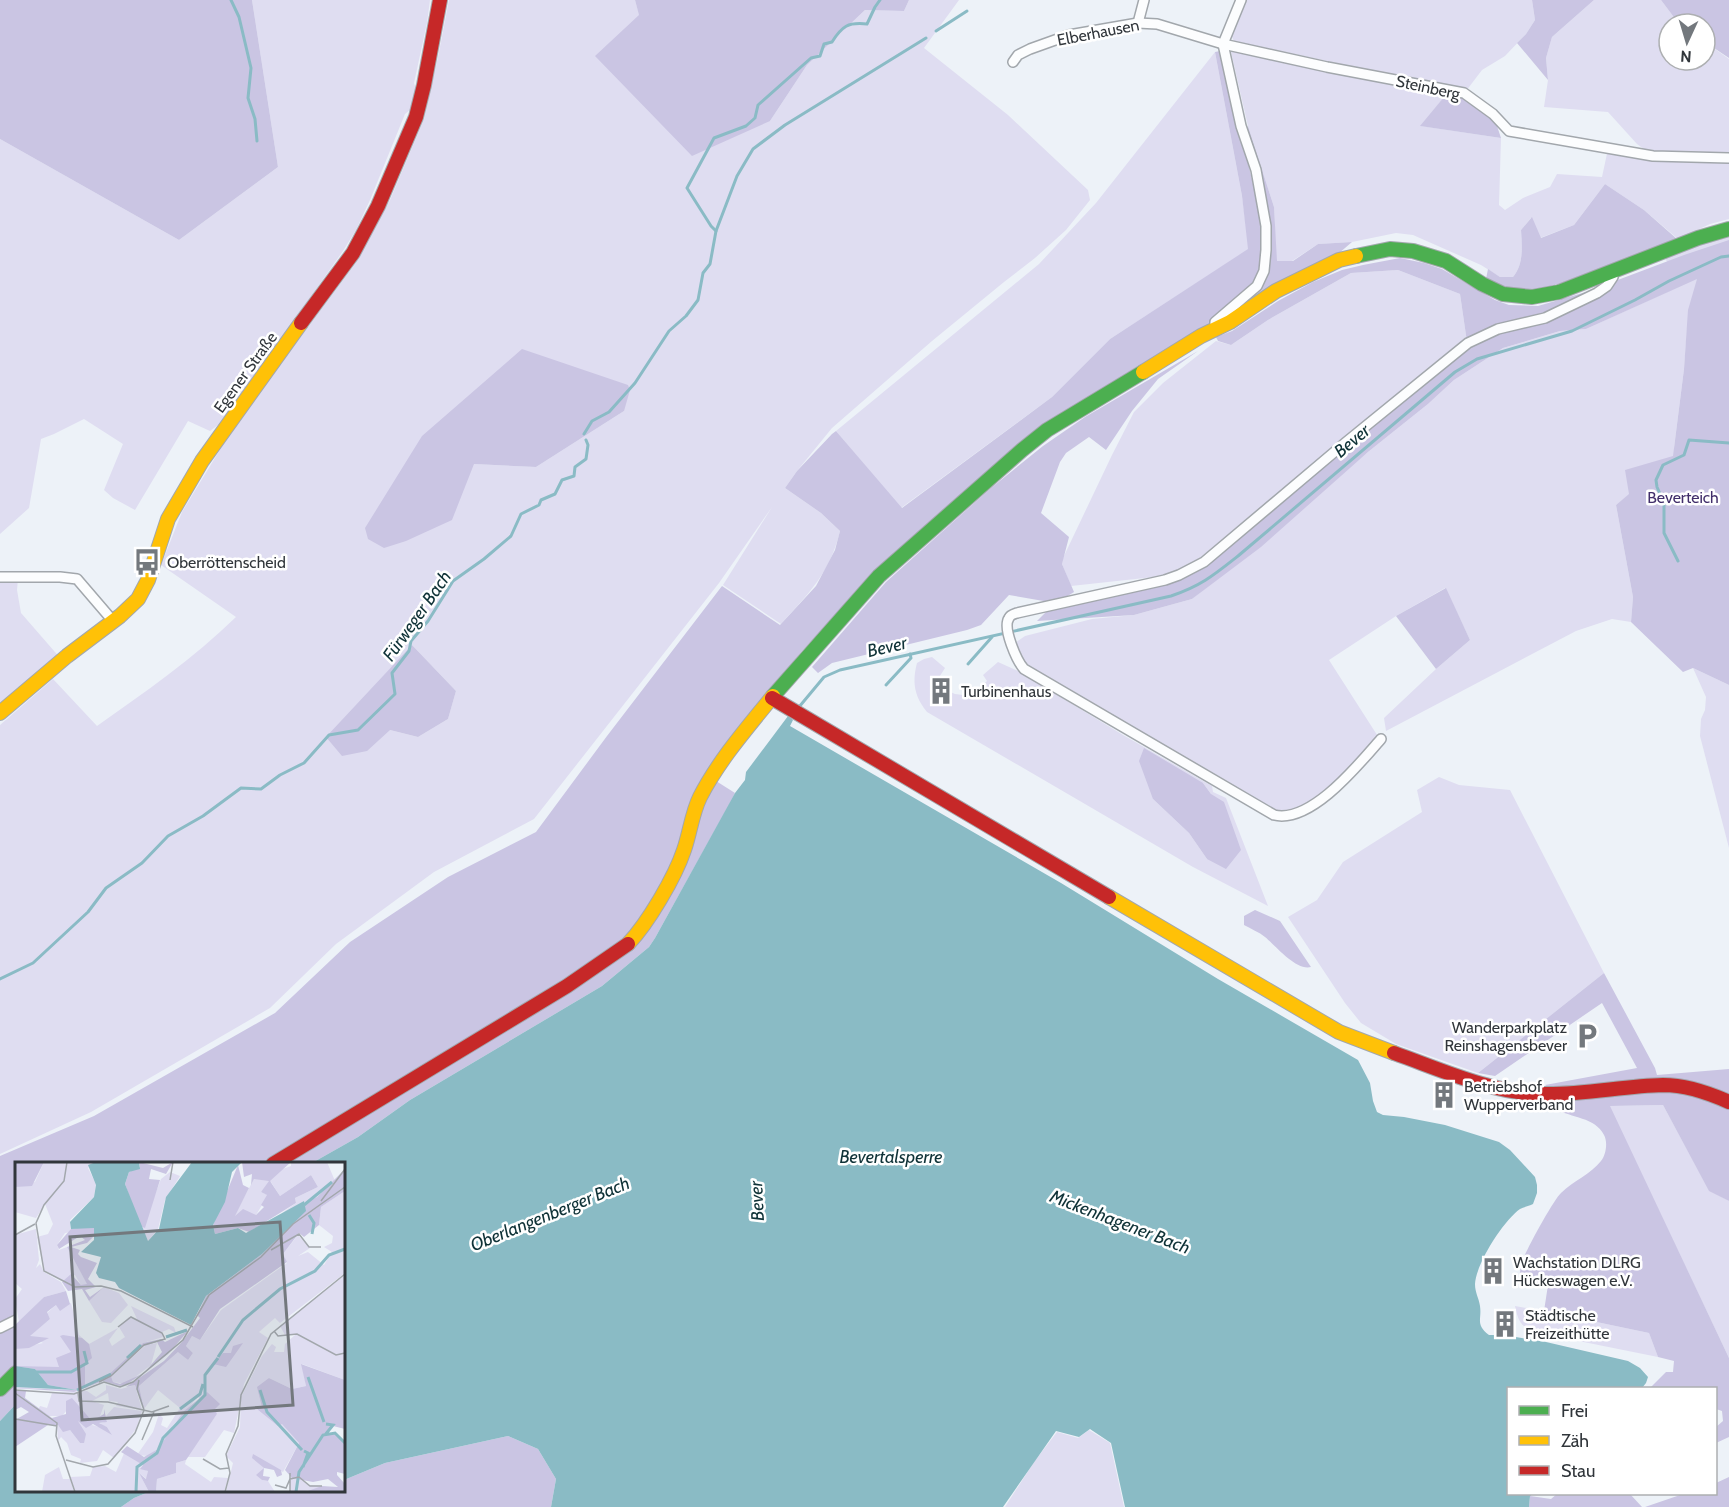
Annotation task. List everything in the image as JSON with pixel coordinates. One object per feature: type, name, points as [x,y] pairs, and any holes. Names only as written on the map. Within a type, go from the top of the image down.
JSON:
[{"type":"street","name":"Egener Straße","points":[[0,713],[138,599],[148,580],[168,519],[202,461],[344,266],[365,233],[416,117],[440,0]]},
{"type":"street","points":[[1138,23],[1144,0]]},
{"type":"street","points":[[1215,329],[1215,322],[1257,286],[1264,272],[1266,250],[1266,226],[1256,170],[1241,126],[1223,44],[1241,0]]},
{"type":"street","name":"Elberhausen","points":[[1012,62],[1018,55],[1030,49],[1069,35],[1138,23],[1157,24],[1223,44]]},
{"type":"street","name":"Steinberg","points":[[1223,44],[1327,67],[1464,93],[1493,114],[1509,131],[1653,156],[1729,158]]},
{"type":"street","points":[[276,1162],[567,986],[629,943],[644,924],[676,870],[699,799],[706,786],[772,698],[873,582],[1030,443],[1067,418],[1201,336],[1230,322],[1276,291],[1340,260],[1380,251],[1400,250],[1427,254],[1454,265],[1496,291],[1532,297],[1559,292],[1729,229]]},
{"type":"street","points":[[1381,739],[1357,767],[1320,801],[1290,816],[1274,815],[1024,669],[1016,658],[1007,625],[1009,618],[1017,613],[1165,580],[1204,561],[1468,343],[1498,329],[1545,318],[1586,299],[1607,286],[1612,277],[1611,272]]},
{"type":"street","points":[[0,576],[77,579],[113,621]]},
{"type":"street","points":[[772,698],[1306,1013],[1349,1036],[1463,1079],[1498,1088],[1548,1094],[1664,1085],[1700,1090],[1729,1101]]},
{"type":"street","points":[[0,1328],[15,1320]]},
{"type":"street","points":[[0,1389],[15,1374]]},
{"type":"green space","points":[[0,0],[252,0],[278,167],[179,240],[0,139]]},
{"type":"green space","points":[[252,0],[430,0],[414,83],[420,102],[405,114],[356,230],[222,422],[210,431],[188,421],[135,510],[113,498],[104,490],[123,444],[84,419],[41,439],[29,508],[0,534],[0,139],[179,240],[278,167]]},
{"type":"green space","points":[[449,0],[635,0],[639,14],[770,121],[807,65],[865,10],[904,11],[909,0],[959,0],[924,48],[1008,115],[1088,190],[1090,200],[1066,230],[1035,258],[932,341],[832,428],[797,471],[785,488],[821,513],[840,531],[836,546],[824,571],[781,624],[723,585],[772,507],[719,583],[534,819],[434,872],[336,944],[270,1008],[91,1112],[0,1154],[0,725],[53,679],[97,726],[186,661],[236,617],[161,565],[182,512],[235,425],[355,264],[390,200],[424,119]],"holes":[[[624,411],[536,467],[474,464]],[[412,645],[456,691],[448,719],[418,737],[390,730]]]},
{"type":"green space","points":[[635,0],[909,0],[904,11],[865,10],[807,65],[770,121],[692,156],[595,56],[639,15]]},
{"type":"green space","points":[[1246,0],[1532,0],[1535,20],[1526,34],[1505,56],[1482,70],[1466,91],[1234,41],[1231,35]]},
{"type":"green space","points":[[1532,0],[1594,0],[1552,37],[1546,58],[1548,80],[1517,43],[1535,20]]},
{"type":"green space","points":[[1594,0],[1661,0],[1670,12],[1657,12],[1657,72],[1717,72],[1717,50],[1729,59],[1729,219],[1710,224],[1678,239],[1644,210],[1605,184],[1574,225],[1540,238],[1531,218],[1521,230],[1521,261],[1513,277],[1500,277],[1481,265],[1413,235],[1396,233],[1352,242],[1318,244],[1292,261],[1276,261],[1274,207],[1248,126],[1231,52],[1237,51],[1446,95],[1421,126],[1501,138],[1499,205],[1505,210],[1523,198],[1550,187],[1557,174],[1602,177],[1608,149],[1652,155],[1637,144],[1608,112],[1544,107],[1548,80],[1546,58],[1552,37]]},
{"type":"green space","points":[[1661,0],[1729,0],[1729,58],[1717,50],[1717,12],[1670,12]]},
{"type":"green space","points":[[1220,51],[1226,70],[1263,226],[1260,273],[1254,285],[1206,326],[1135,368],[1025,439],[924,529],[840,610],[802,651],[705,774],[735,793],[649,947],[602,986],[410,1100],[358,1137],[314,1162],[15,1162],[15,1405],[0,1421],[0,1156],[94,1116],[275,1013],[350,942],[448,877],[536,832],[722,586],[780,625],[816,586],[835,550],[840,531],[821,513],[785,488],[797,471],[836,431],[902,508],[1052,397],[1110,339],[1248,249],[1242,196],[1215,52]]},
{"type":"green space","points":[[1215,52],[1242,196],[1249,249],[1110,339],[1052,397],[901,508],[836,431],[1039,264],[1096,203]]},
{"type":"green space","points":[[1449,91],[1464,93],[1493,114],[1501,138],[1420,126]]},
{"type":"green space","points":[[1248,126],[1274,207],[1277,261],[1293,261],[1318,244],[1352,242],[1338,254],[1292,275],[1229,314],[1267,275],[1270,260],[1270,230],[1264,189],[1246,129]]},
{"type":"green space","points":[[1605,184],[1644,210],[1677,239],[1541,289],[1514,290],[1486,279],[1488,269],[1500,277],[1513,277],[1517,272],[1521,261],[1521,230],[1532,217],[1541,238],[1574,225]]},
{"type":"green space","name":"Beverteich","points":[[1729,234],[1729,684],[1641,619],[1630,494],[1616,505],[1633,597],[1631,622],[1612,619],[1576,631],[1386,731],[1384,718],[1470,640],[1445,588],[1396,616],[1329,660],[1379,738],[1324,794],[1289,813],[1270,811],[1029,670],[1018,656],[1015,643],[1025,636],[1092,619],[1134,615],[1192,599],[1454,380],[1503,348],[1560,331],[1586,329],[1680,286],[1665,258]],"holes":[[[1687,328],[1683,443],[1674,448]]]},
{"type":"green space","name":"Beverteich","points":[[1729,240],[1729,685],[1693,668],[1683,672],[1631,622],[1633,597],[1616,505],[1629,494],[1625,470],[1673,456],[1684,369],[1688,310],[1697,279],[1586,329],[1560,331],[1503,348],[1454,380],[1368,452],[1261,547],[1192,599],[1134,615],[1037,621],[1055,603],[1009,595],[981,625],[832,663],[818,673],[812,667],[886,582],[991,488],[1043,446],[1085,417],[1198,351],[1158,379],[1132,411],[1106,450],[1089,437],[1066,453],[1060,462],[1041,513],[1069,537],[1062,564],[1074,592],[1058,602],[1165,580],[1204,562],[1467,342],[1460,294],[1398,270],[1351,273],[1268,320],[1231,345],[1218,341],[1216,337],[1232,331],[1278,301],[1313,282],[1342,270],[1400,258],[1442,269],[1495,300],[1509,305],[1538,306],[1586,292]]},
{"type":"green space","points":[[1398,270],[1460,294],[1467,342],[1201,557],[1178,571],[1163,576],[1071,586],[1062,564],[1063,558],[1134,412],[1163,383],[1216,341],[1231,345],[1268,320],[1351,273]]},
{"type":"green space","points":[[522,349],[628,385],[630,390],[624,411],[536,467],[474,464],[452,520],[406,541],[384,548],[368,539],[365,528],[422,436]]},
{"type":"green space","points":[[18,579],[17,590],[21,613],[61,659],[0,708],[0,580]]},
{"type":"green space","points":[[1446,588],[1470,640],[1436,669],[1396,616]]},
{"type":"green space","points":[[412,645],[456,691],[448,719],[418,737],[390,730],[367,751],[342,756],[326,737]]},
{"type":"green space","points":[[932,657],[945,668],[938,679],[940,684],[933,691],[940,698],[948,691],[971,696],[987,681],[983,675],[998,662],[1018,671],[1212,786],[1213,792],[1226,798],[1268,906],[1193,867],[927,712],[919,700],[915,683],[917,663]],"holes":[[[1203,783],[1211,794],[1207,859],[1189,833],[1153,799]]]},
{"type":"green space","points":[[1693,668],[1729,685],[1729,848],[1700,736],[1706,697]]},
{"type":"green space","points":[[1144,748],[1203,783],[1211,794],[1224,802],[1241,850],[1226,869],[1207,859],[1189,833],[1153,799],[1139,761]]},
{"type":"green space","points":[[1439,777],[1459,785],[1510,790],[1604,973],[1478,1073],[1396,1044],[1361,1023],[1345,1003],[1288,917],[1317,900],[1343,862],[1422,812],[1417,790]]},
{"type":"green space","points":[[1255,910],[1280,921],[1311,967],[1293,962],[1263,935],[1244,925],[1244,916]]},
{"type":"green space","points":[[1604,973],[1657,1075],[1729,1069],[1729,1097],[1698,1086],[1551,1089],[1545,1085],[1637,1068],[1602,1003],[1495,1076],[1478,1073]]},
{"type":"green space","points":[[1676,1090],[1729,1106],[1729,1201],[1709,1191],[1663,1105],[1610,1106],[1729,1358],[1729,1437],[1717,1443],[1717,1426],[1723,1421],[1722,1411],[1717,1409],[1717,1387],[1651,1387],[1666,1372],[1673,1372],[1674,1361],[1658,1357],[1649,1333],[1544,1311],[1548,1285],[1519,1280],[1524,1256],[1557,1197],[1597,1166],[1605,1152],[1605,1138],[1600,1129],[1589,1121],[1556,1109],[1558,1098]]},
{"type":"green space","points":[[1663,1105],[1709,1190],[1729,1201],[1729,1358],[1609,1106]]},
{"type":"green space","points":[[1515,1306],[1649,1333],[1658,1357],[1539,1333],[1522,1324]]},
{"type":"green space","points":[[1089,1430],[1110,1443],[1124,1507],[1005,1507],[1034,1462],[1057,1432],[1078,1438]]},
{"type":"green space","points":[[508,1436],[538,1449],[556,1479],[551,1507],[121,1507],[149,1492],[345,1492],[345,1480],[385,1463]]},
{"type":"green space","points":[[1729,1477],[1729,1507],[1645,1507],[1680,1495],[1717,1495],[1717,1483]]},
{"type":"green space","points":[[1556,1495],[1631,1495],[1642,1507],[1529,1507],[1530,1496],[1551,1499]]},
{"type":"water","name":"Bevertalsperre","points":[[788,716],[793,720],[790,726],[1061,883],[1218,979],[1358,1060],[1370,1083],[1377,1112],[1383,1115],[1445,1125],[1499,1142],[1510,1150],[1535,1177],[1537,1193],[1533,1204],[1520,1209],[1506,1223],[1480,1266],[1475,1284],[1482,1328],[1489,1335],[1504,1335],[1546,1342],[1628,1361],[1640,1368],[1648,1377],[1646,1383],[1643,1387],[1507,1387],[1507,1495],[1532,1495],[1529,1507],[1125,1507],[1111,1443],[1090,1429],[1079,1437],[1056,1431],[1003,1507],[551,1507],[556,1479],[538,1449],[508,1436],[385,1463],[345,1480],[345,1162],[314,1162],[358,1137],[410,1100],[602,986],[649,947],[735,793],[745,780],[746,772]]},
{"type":"water","points":[[15,1405],[15,1492],[149,1492],[121,1507],[0,1507],[0,1421]]},
{"type":"waterway","points":[[231,0],[239,17],[251,68],[248,98],[255,119],[257,141]]},
{"type":"waterway","name":"Fürweger Bach","points":[[584,434],[592,421],[609,412],[635,383],[669,331],[686,316],[698,300],[703,273],[710,264],[716,231],[687,188],[714,138],[746,126],[755,118],[758,105],[811,58],[820,56],[824,44],[832,42],[846,26],[867,24],[880,0]]},
{"type":"waterway","points":[[936,31],[967,11]]},
{"type":"waterway","points":[[716,231],[737,176],[753,149],[785,125],[926,38]]},
{"type":"waterway","name":"Bever","points":[[799,707],[824,677],[840,670],[1171,596],[1191,588],[1238,556],[1455,372],[1477,359],[1572,331],[1669,281],[1721,257],[1729,256]]},
{"type":"waterway","name":"Fürweger Bach","points":[[0,979],[33,963],[88,912],[106,888],[142,863],[168,836],[203,816],[241,788],[261,789],[280,775],[304,763],[329,735],[358,730],[395,694],[392,673],[409,651],[411,641],[428,621],[453,581],[511,536],[521,514],[539,505],[541,500],[555,494],[562,480],[574,476],[575,467],[586,459],[588,445],[586,440]]},
{"type":"waterway","points":[[1678,561],[1664,533],[1664,503],[1656,480],[1663,465],[1684,455],[1689,440],[1729,443]]},
{"type":"waterway","name":"Bever","points":[[968,664],[992,637]]},
{"type":"waterway","points":[[886,685],[911,658],[910,654]]},
{"type":"traffic: fast","points":[[1356,256],[1390,249],[1413,251],[1446,261],[1482,284],[1503,294],[1532,297],[1559,292],[1698,238],[1729,229]]},
{"type":"traffic: fast","points":[[773,696],[879,576],[1022,450],[1047,430],[1143,372]]},
{"type":"traffic: fast","points":[[0,1389],[15,1374]]},
{"type":"traffic: slow","points":[[1143,372],[1201,336],[1230,322],[1276,291],[1339,260],[1356,256]]},
{"type":"traffic: slow","points":[[0,713],[138,599],[148,580],[168,519],[202,461],[301,323]]},
{"type":"traffic: slow","points":[[628,944],[668,886],[684,850],[697,803],[708,783],[734,745],[773,696]]},
{"type":"traffic: slow","points":[[1109,897],[1339,1032],[1394,1053]]},
{"type":"traffic: jam","points":[[301,323],[353,253],[378,206],[416,117],[440,0]]},
{"type":"traffic: jam","points":[[772,698],[1109,897]]},
{"type":"traffic: jam","points":[[276,1162],[567,986],[628,944]]},
{"type":"traffic: jam","points":[[1394,1053],[1467,1080],[1524,1093],[1558,1094],[1671,1085],[1697,1090],[1729,1102]]},
{"type":"place","name":"Oberröttenscheid","points":[[147,562]]},
{"type":"place","name":"Turbinenhaus","points":[[941,691]]},
{"type":"place","name":"Wanderparkplatz Reinshagensbever","points":[[1587,1036]]},
{"type":"place","name":"Betriebshof Wupperverband","points":[[1444,1095]]},
{"type":"place","name":"Wachstation DLRG Hückeswagen e.V.","points":[[1493,1271]]},
{"type":"place","name":"Städtische Freizeithütte","points":[[1505,1324]]},
{"type":"water label","name":"Oberlangenberger Bach","points":[[550,1214]]},
{"type":"water label","name":"Mickenhagener Bach","points":[[1120,1222]]}]
